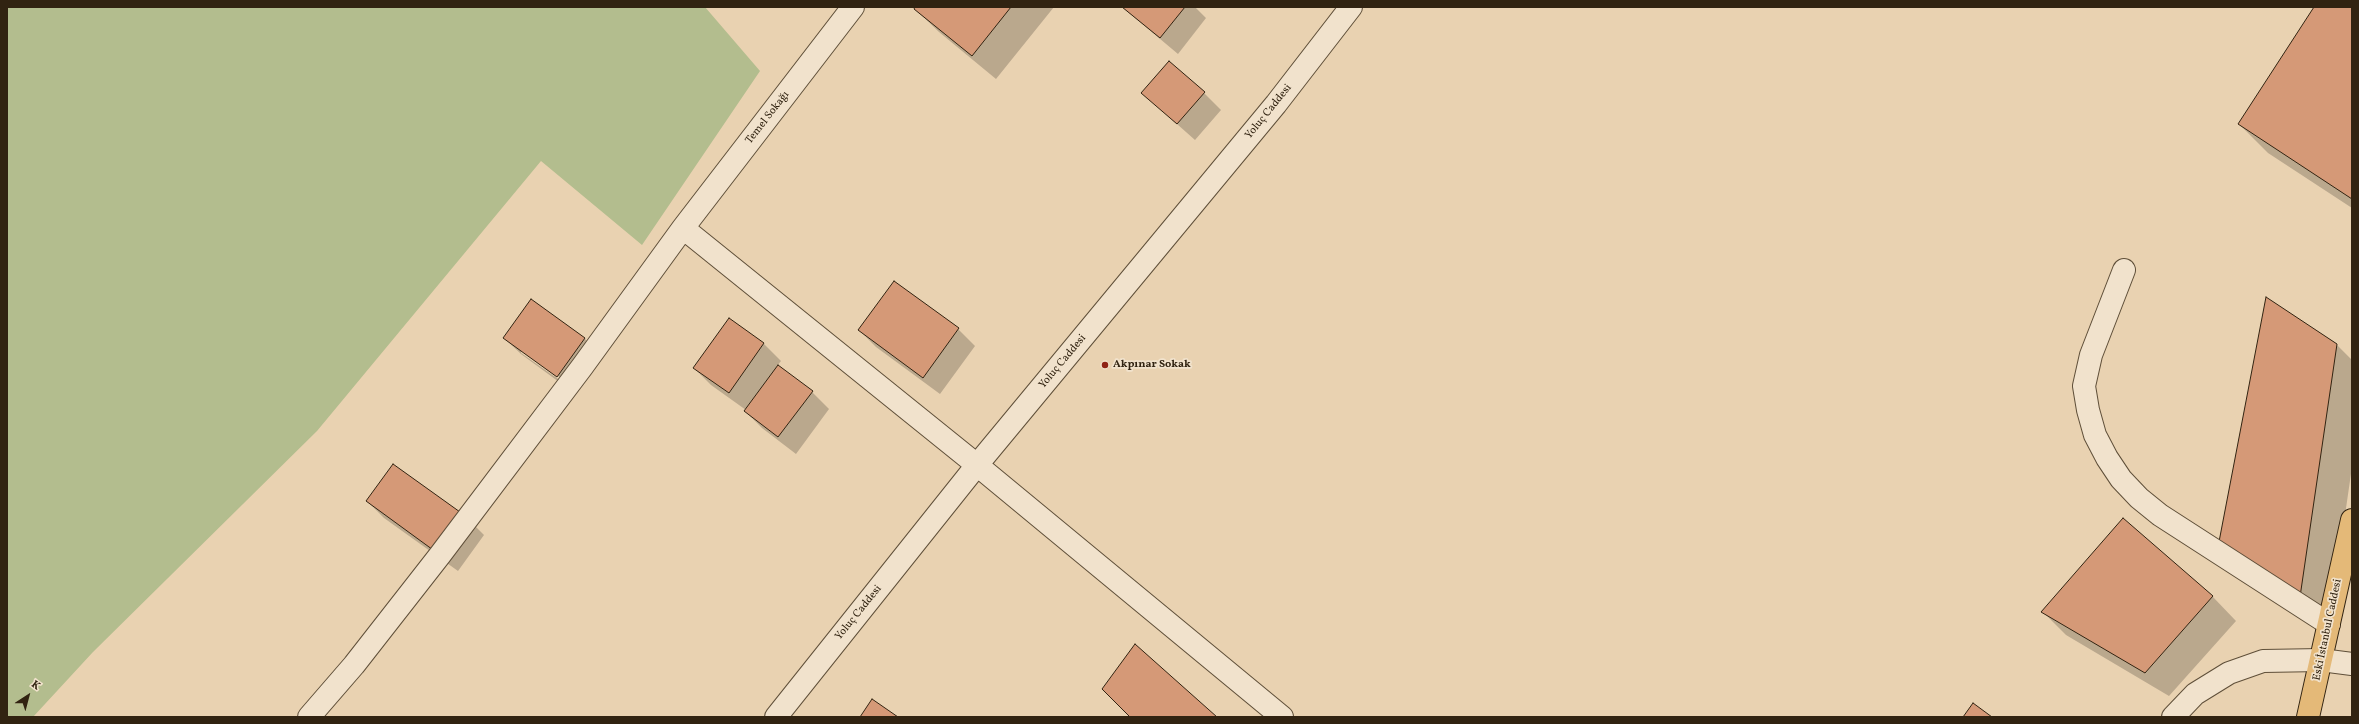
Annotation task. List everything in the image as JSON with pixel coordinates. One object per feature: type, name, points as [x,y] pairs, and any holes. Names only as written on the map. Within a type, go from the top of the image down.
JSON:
[{"type":"main road","name":"Eski İstanbul Caddesi","points":[[2308,717],[2352,520]]},
{"type":"street","name":"Temel Sokağı","points":[[309,717],[354,665],[440,555],[582,367],[683,228],[853,7]]},
{"type":"street","name":"Yoluç Caddesi","points":[[776,717],[977,465],[1276,104],[1351,7]]},
{"type":"street","points":[[683,228],[977,465],[1282,717]]},
{"type":"street","points":[[2124,270],[2091,355],[2084,386],[2088,410],[2095,435],[2106,458],[2121,480],[2139,498],[2160,515],[2329,624]]},
{"type":"street","points":[[2173,717],[2195,694],[2229,673],[2263,661],[2321,660],[2352,664]]},
{"type":"green space","points":[[7,7],[705,7],[760,71],[642,245],[541,161],[317,431],[93,652],[33,717],[7,717]]},
{"type":"building","points":[[915,7],[1011,7],[972,56],[914,9]]},
{"type":"building","points":[[1122,7],[1185,7],[1160,38]]},
{"type":"building","points":[[2314,7],[2352,7],[2352,199],[2238,124]]},
{"type":"building","points":[[1169,61],[1205,92],[1177,124],[1141,93]]},
{"type":"building","points":[[894,281],[959,328],[923,378],[858,330]]},
{"type":"building","points":[[2266,297],[2337,344],[2300,597],[2218,547]]},
{"type":"building","points":[[531,299],[585,338],[557,377],[503,338]]},
{"type":"building","points":[[729,318],[764,343],[729,393],[693,368]]},
{"type":"building","points":[[778,365],[813,391],[778,437],[744,411]]},
{"type":"building","points":[[393,464],[467,517],[440,555],[366,501]]},
{"type":"building","points":[[2123,518],[2213,596],[2145,673],[2041,612]]},
{"type":"building","points":[[1135,644],[1217,717],[1130,717],[1102,689]]},
{"type":"building","points":[[872,699],[898,717],[860,717]]},
{"type":"building","points":[[1973,703],[1992,717],[1963,717]]},
{"type":"place","name":"Akpınar Sokak","points":[[1105,365]]}]
